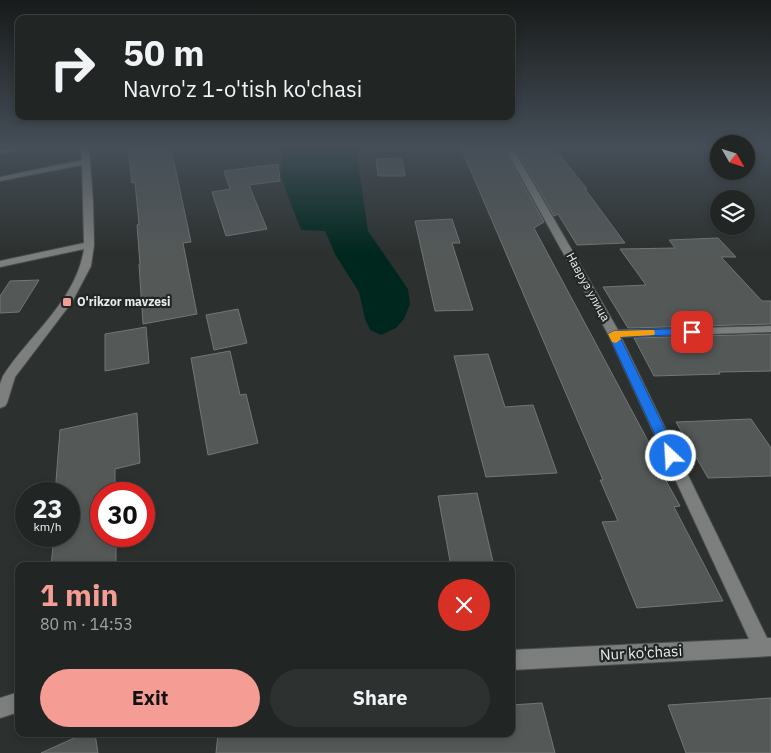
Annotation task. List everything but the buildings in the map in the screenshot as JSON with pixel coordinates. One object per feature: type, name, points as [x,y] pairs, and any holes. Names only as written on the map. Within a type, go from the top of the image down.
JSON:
[{"type":"street","points":[[0,403],[9,376],[67,302],[86,266],[89,245],[88,183]]},
{"type":"street","name":"Навруз улица","points":[[529,183],[614,334],[766,647]]},
{"type":"street","points":[[0,264],[89,245]]},
{"type":"street","points":[[614,334],[771,329]]},
{"type":"street","name":"Nur ko'chasi","points":[[515,660],[766,647]]},
{"type":"street","points":[[0,708],[15,703]]},
{"type":"shaded area","points":[[283,183],[361,183],[368,231],[408,289],[410,304],[404,319],[396,328],[381,335],[370,330],[365,319],[359,292],[336,256],[325,231],[301,230]]},
{"type":"slow traffic","points":[[616,339],[614,334],[650,333]]},
{"type":"place","name":"O'rikzor mavzesi","points":[[67,302]]},
{"type":"route","points":[[671,456],[614,334],[692,332]]}]
